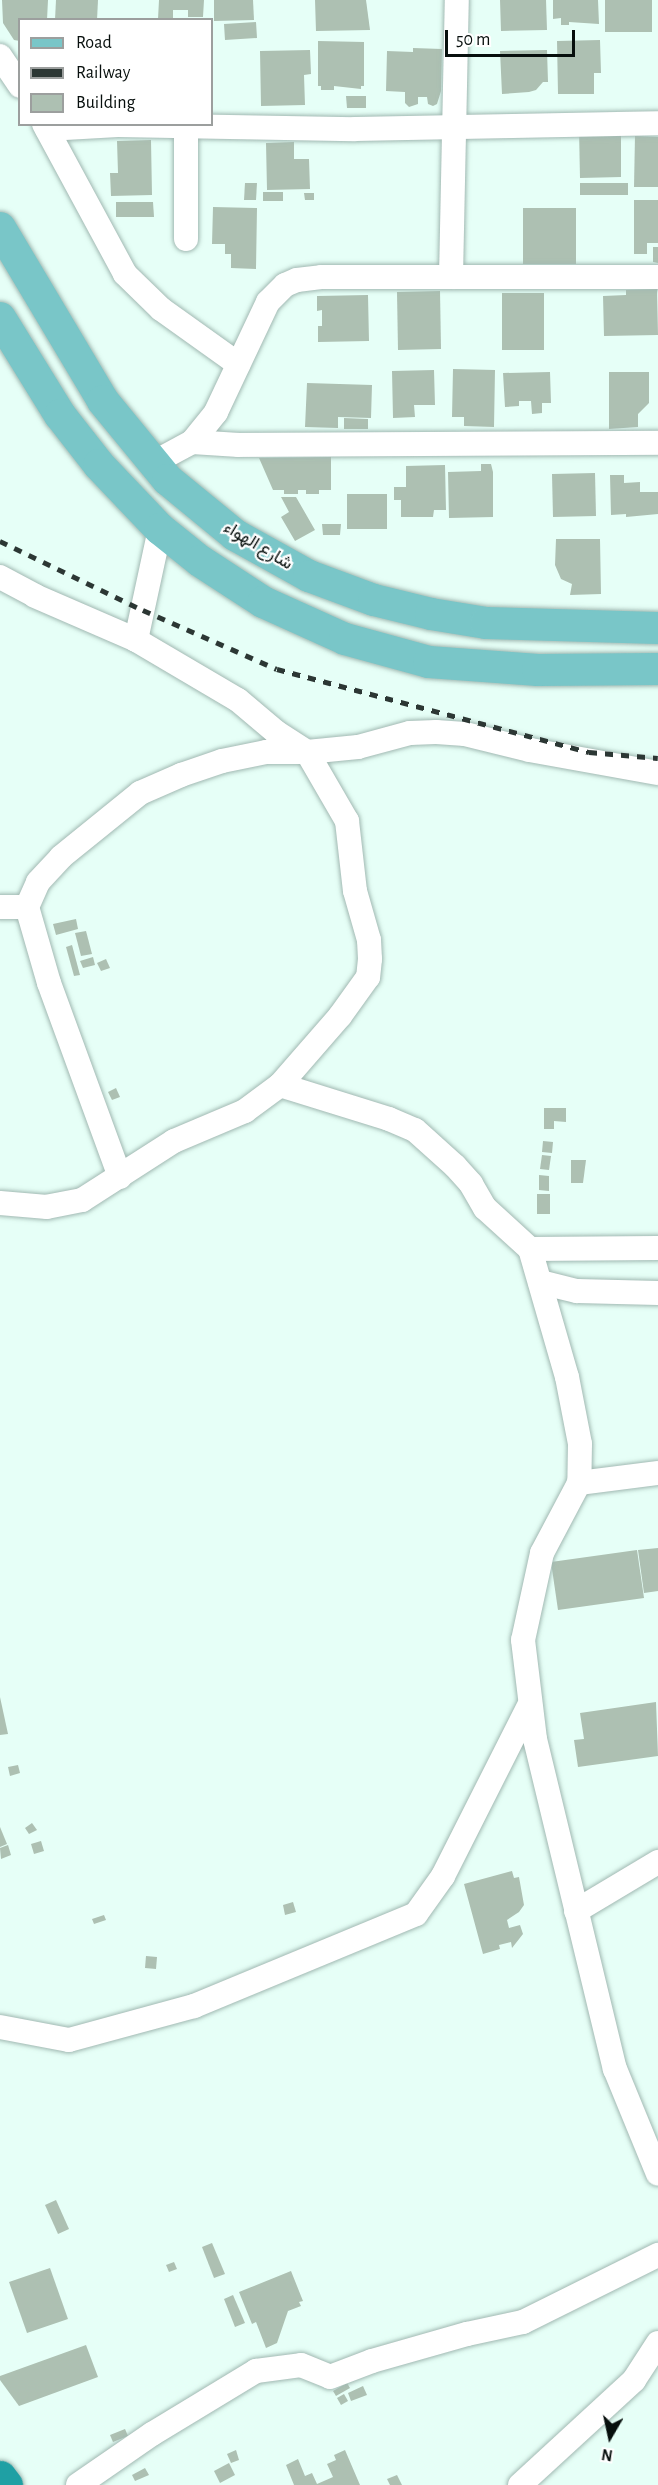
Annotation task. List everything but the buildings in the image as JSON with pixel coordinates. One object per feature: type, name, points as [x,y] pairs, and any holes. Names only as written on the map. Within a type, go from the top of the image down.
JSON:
[{"type":"highway","points":[[0,2476],[6,2485]]},
{"type":"main road","name":"شارع الهواء","points":[[0,228],[103,401],[168,480],[235,535],[309,576],[374,600],[431,614],[486,623],[658,628]]},
{"type":"main road","points":[[0,318],[60,415],[99,465],[160,529],[200,561],[263,602],[345,639],[429,662],[538,670],[658,669]]},
{"type":"main road","points":[[263,602],[278,560]]},
{"type":"street","points":[[451,278],[456,0]]},
{"type":"street","points":[[0,56],[18,83]]},
{"type":"street","points":[[186,239],[186,126],[356,129],[658,123]]},
{"type":"street","points":[[82,126],[46,127],[95,223],[125,274],[161,309],[238,364]]},
{"type":"street","points":[[153,463],[192,442],[216,412],[268,302],[285,285],[297,280],[321,277],[658,277]]},
{"type":"street","points":[[192,442],[239,445],[658,443]]},
{"type":"street","points":[[136,640],[160,529]]},
{"type":"street","points":[[0,577],[35,596],[136,640],[238,700],[276,732],[307,752],[347,820],[355,891],[369,940],[370,959],[368,977],[356,996],[280,1085],[245,1112],[174,1141],[82,1200],[47,1207],[0,1203]]},
{"type":"street","points":[[120,1177],[49,983],[27,907],[38,882],[61,857],[140,793],[181,774],[222,761],[266,752],[307,752],[358,747],[410,733],[465,734],[530,750],[658,773]]},
{"type":"street","points":[[0,907],[27,907]]},
{"type":"street","points":[[280,1085],[388,1119],[415,1130],[455,1166],[471,1184],[485,1208],[530,1249],[567,1377],[580,1444],[579,1483],[542,1553],[523,1640],[530,1704],[535,1739],[615,2069],[658,2174]]},
{"type":"street","points":[[530,1249],[658,1248]]},
{"type":"street","points":[[540,1282],[577,1291],[658,1293]]},
{"type":"street","points":[[579,1483],[658,1473]]},
{"type":"street","points":[[0,2027],[69,2040],[194,2006],[416,1914],[443,1876],[530,1704]]},
{"type":"street","points":[[576,1911],[658,1862]]},
{"type":"street","points":[[78,2485],[152,2434],[256,2371],[301,2366],[330,2377],[392,2355],[467,2334],[523,2322],[658,2254]]},
{"type":"street","points":[[520,2485],[634,2380],[658,2343]]},
{"type":"railway","points":[[0,541],[143,610],[277,669],[589,752],[658,758]]}]
